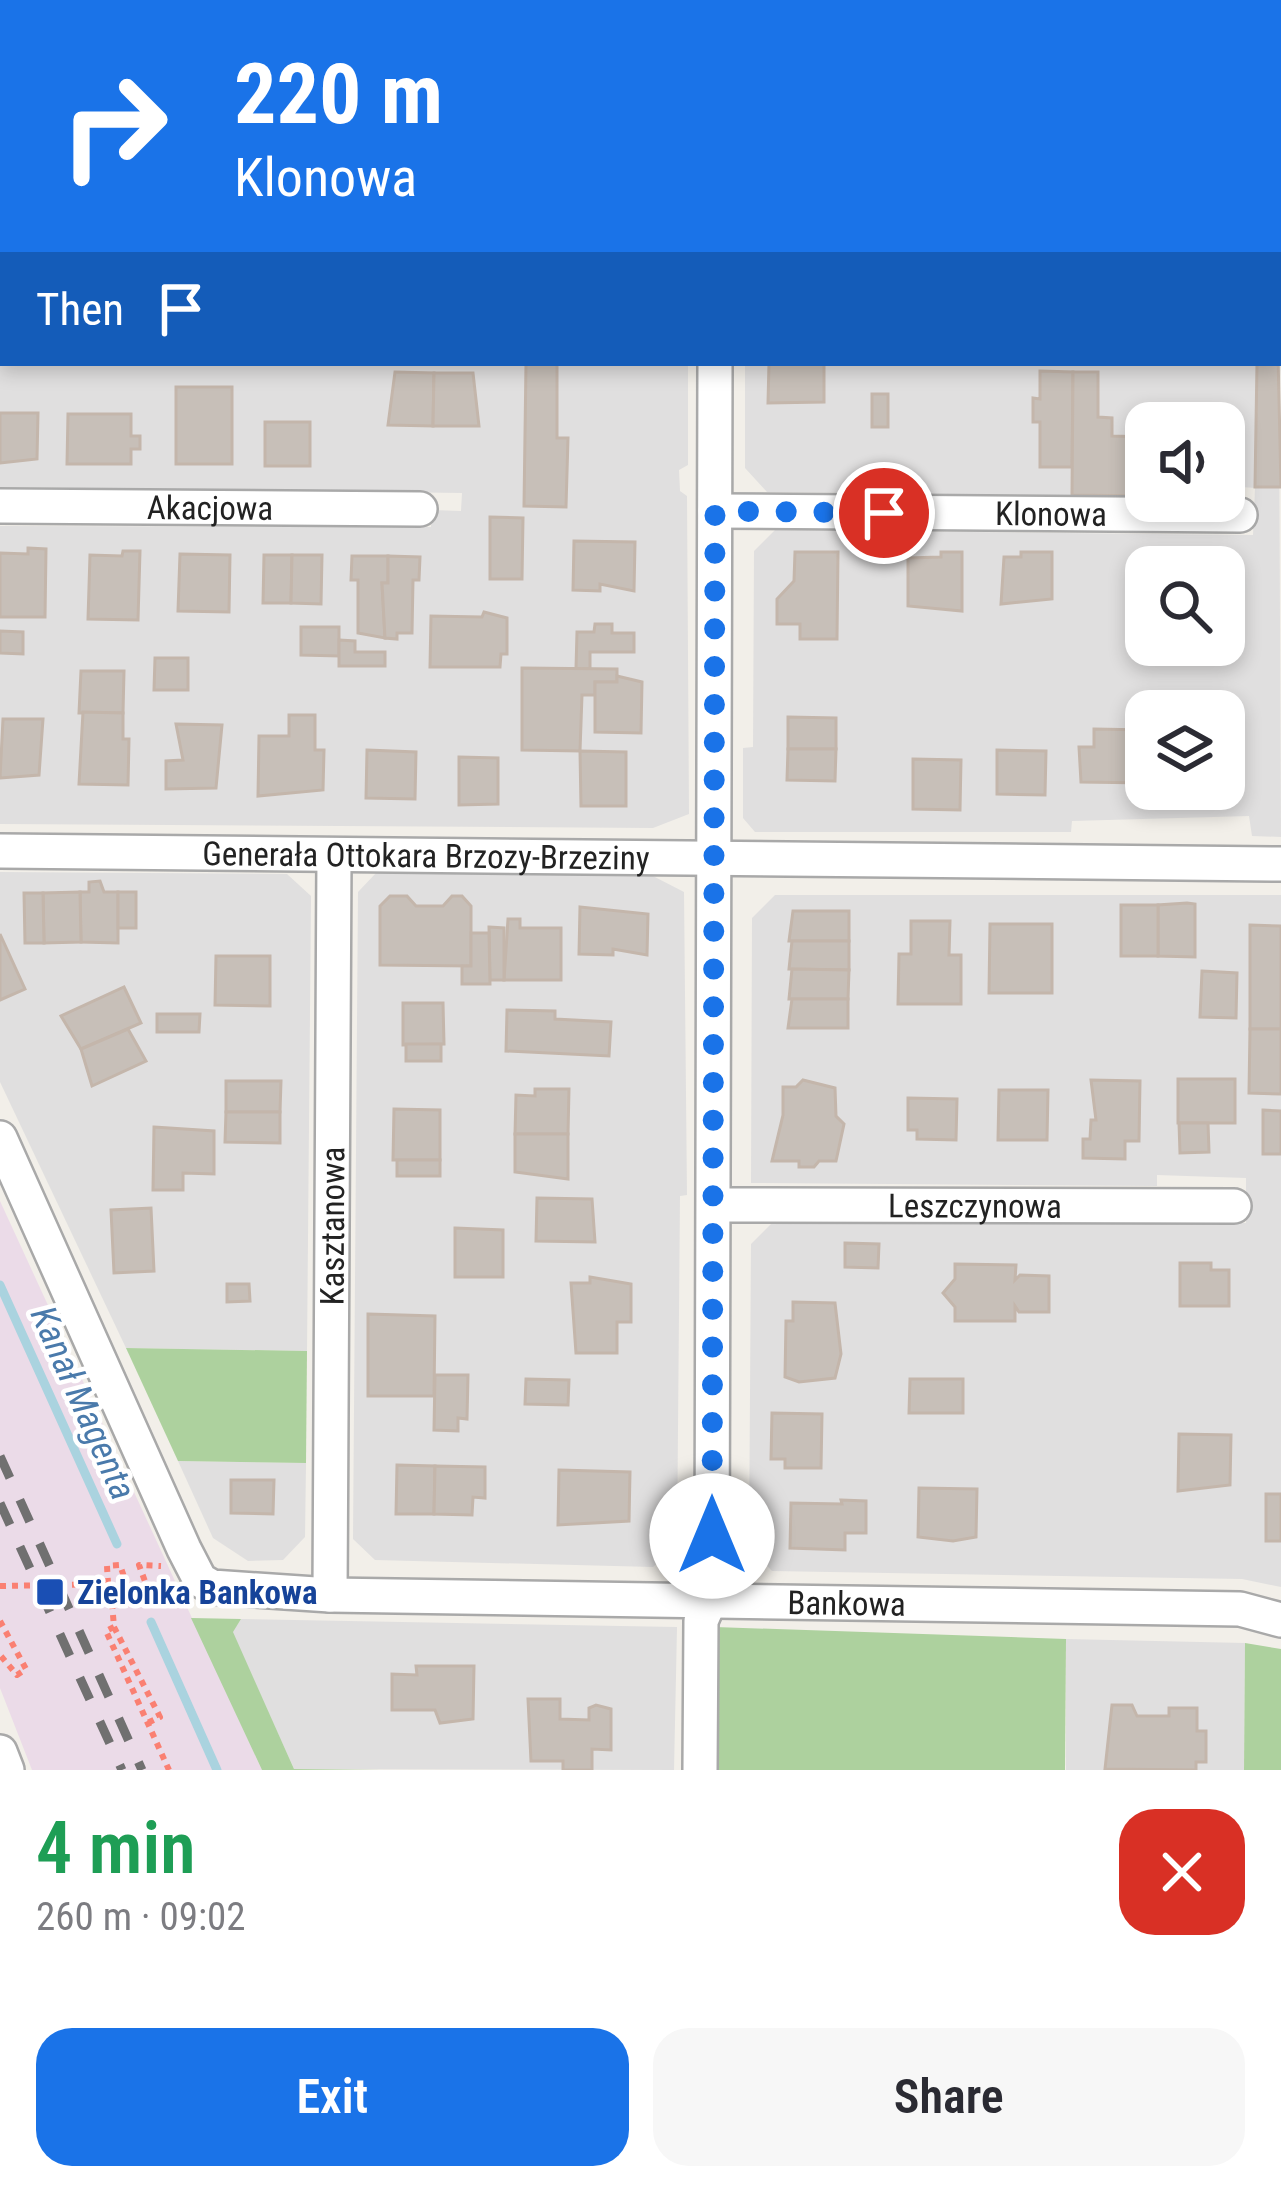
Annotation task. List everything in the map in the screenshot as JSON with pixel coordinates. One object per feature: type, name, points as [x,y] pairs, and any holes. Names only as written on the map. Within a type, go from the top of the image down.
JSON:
[{"type":"street","points":[[700,1770],[700,1621],[711,1598],[715,366]]},
{"type":"street","name":"Akacjowa","points":[[0,506],[420,509]]},
{"type":"street","name":"Klonowa","points":[[715,511],[1125,514]]},
{"type":"street","name":"Generała Ottokara Brzozy-Brzeziny","points":[[0,851],[1281,864]]},
{"type":"street","name":"Kasztanowa","points":[[330,1595],[334,856]]},
{"type":"street","name":"Bankowa","points":[[0,1138],[200,1580],[229,1592],[1240,1609],[1281,1620]]},
{"type":"street","name":"Leszczynowa","points":[[714,1205],[1234,1206]]},
{"type":"street","points":[[0,1752],[8,1770]]},
{"type":"path","points":[[133,1603],[120,1565],[107,1566],[107,1604],[164,1603]]},
{"type":"path","points":[[153,1603],[140,1565],[157,1566]]},
{"type":"path","points":[[0,1586],[107,1584]]},
{"type":"path","points":[[112,1604],[114,1627],[160,1717],[147,1723]]},
{"type":"path","points":[[0,1621],[26,1669],[16,1675],[0,1655]]},
{"type":"path","points":[[114,1627],[106,1630],[169,1770]]},
{"type":"shaded area","points":[[0,366],[688,366],[688,465],[679,470],[680,491],[687,496],[689,814],[653,828],[0,824],[0,526],[431,527],[432,510],[461,511],[462,493],[0,487]]},
{"type":"shaded area","points":[[745,366],[1279,366],[1281,837],[1252,836],[1249,816],[1072,821],[1071,832],[755,832],[743,818],[743,748],[753,747],[754,551],[775,530],[1253,535],[1255,488],[1245,487],[1245,402],[1125,402],[1125,496],[767,492],[745,468]]},
{"type":"shaded area","points":[[0,872],[287,874],[311,896],[307,1351],[126,1348],[0,1082]]},
{"type":"shaded area","points":[[376,873],[651,875],[684,892],[687,1195],[680,1196],[677,1546],[653,1567],[375,1560],[353,1539],[358,892]]},
{"type":"shaded area","points":[[775,895],[1281,895],[1281,1587],[1242,1579],[772,1571],[749,1546],[751,1244],[773,1222],[1246,1223],[1246,1178],[1157,1175],[1157,1186],[751,1183],[752,918]]},
{"type":"shaded area","points":[[0,1201],[262,1770],[32,1770],[0,1688]]},
{"type":"shaded area","points":[[178,1461],[306,1463],[305,1537],[283,1560],[248,1561],[213,1538]]},
{"type":"shaded area","points":[[241,1619],[677,1627],[674,1770],[294,1769],[232,1632]]},
{"type":"shaded area","points":[[1066,1639],[1245,1643],[1244,1770],[1066,1770]]},
{"type":"green space","points":[[126,1348],[307,1351],[306,1463],[178,1461]]},
{"type":"green space","points":[[191,1618],[241,1619],[233,1632],[294,1769],[380,1770],[262,1770]]},
{"type":"green space","points":[[715,1627],[1066,1639],[1065,1770],[714,1770]]},
{"type":"green space","points":[[1245,1643],[1281,1649],[1281,1770],[1244,1770]]},
{"type":"building","points":[[526,366],[557,366],[557,438],[568,438],[566,507],[524,506]]},
{"type":"building","points":[[769,366],[824,366],[824,402],[768,403]]},
{"type":"building","points":[[1257,366],[1278,366],[1281,487],[1255,487]]},
{"type":"building","points":[[1040,371],[1073,372],[1072,467],[1040,467],[1040,422],[1033,422],[1033,398],[1040,399]]},
{"type":"building","points":[[395,372],[434,373],[433,426],[388,425]]},
{"type":"building","points":[[1073,372],[1098,372],[1098,417],[1112,418],[1112,436],[1125,436],[1125,496],[1072,495]]},
{"type":"building","points":[[434,373],[473,373],[479,426],[433,426]]},
{"type":"building","points":[[176,387],[232,387],[232,464],[176,464]]},
{"type":"building","points":[[872,394],[888,394],[888,427],[872,427]]},
{"type":"building","points":[[0,413],[38,413],[37,459],[0,463]]},
{"type":"building","points":[[68,414],[131,414],[131,436],[140,436],[140,449],[131,449],[131,464],[67,464]]},
{"type":"building","points":[[265,422],[310,422],[310,466],[265,466]]},
{"type":"building","points":[[490,517],[523,518],[522,579],[490,579]]},
{"type":"building","points":[[574,541],[635,542],[634,591],[600,584],[600,591],[573,590]]},
{"type":"building","points":[[28,548],[46,549],[45,617],[0,617],[0,553],[28,554]]},
{"type":"building","points":[[123,551],[140,551],[138,620],[88,619],[90,555],[122,556]]},
{"type":"building","points":[[795,552],[838,552],[837,639],[800,639],[800,624],[777,624],[777,599],[794,581]]},
{"type":"building","points":[[941,552],[962,552],[962,611],[908,606],[908,558],[941,557]]},
{"type":"building","points":[[1021,552],[1052,552],[1052,599],[1001,604],[1004,557],[1021,557]]},
{"type":"building","points":[[180,554],[230,555],[229,612],[178,611]]},
{"type":"building","points":[[264,555],[292,555],[291,603],[263,603]]},
{"type":"building","points":[[292,555],[322,555],[321,604],[291,603]]},
{"type":"building","points":[[352,556],[388,556],[388,583],[382,583],[385,638],[358,633],[358,580],[351,580]]},
{"type":"building","points":[[388,556],[420,557],[419,580],[413,580],[412,633],[397,633],[397,639],[385,638],[382,583],[388,583]]},
{"type":"building","points":[[484,612],[507,618],[507,654],[501,654],[500,667],[430,667],[431,616],[482,617]]},
{"type":"building","points":[[595,624],[612,624],[612,633],[634,633],[634,652],[590,652],[590,669],[576,669],[577,632],[594,632]]},
{"type":"building","points":[[301,627],[339,627],[339,656],[301,655]]},
{"type":"building","points":[[0,631],[23,632],[23,654],[0,653]]},
{"type":"building","points":[[339,640],[355,641],[355,652],[385,652],[385,666],[339,666]]},
{"type":"building","points":[[155,658],[188,658],[188,690],[154,690]]},
{"type":"building","points":[[522,668],[617,669],[617,682],[595,682],[595,695],[582,695],[580,751],[522,750]]},
{"type":"building","points":[[81,671],[124,671],[123,713],[79,713]]},
{"type":"building","points":[[617,676],[642,682],[641,733],[595,732],[595,682],[617,682]]},
{"type":"building","points":[[83,712],[123,713],[123,739],[129,739],[128,785],[79,784]]},
{"type":"building","points":[[289,715],[315,715],[315,750],[324,750],[323,790],[258,796],[259,736],[289,736]]},
{"type":"building","points":[[788,717],[836,718],[836,749],[788,749]]},
{"type":"building","points":[[3,719],[43,719],[39,775],[0,778]]},
{"type":"building","points":[[176,724],[222,725],[216,788],[166,789],[166,761],[183,760]]},
{"type":"building","points":[[1094,729],[1125,730],[1125,783],[1081,782],[1079,747],[1094,747]]},
{"type":"building","points":[[788,749],[836,749],[835,781],[787,780]]},
{"type":"building","points":[[367,750],[416,752],[415,799],[366,798]]},
{"type":"building","points":[[997,750],[1046,751],[1045,795],[997,794]]},
{"type":"building","points":[[580,751],[626,752],[626,806],[581,806]]},
{"type":"building","points":[[459,757],[498,758],[498,804],[459,805]]},
{"type":"building","points":[[913,759],[961,760],[960,810],[913,809]]},
{"type":"building","points":[[100,881],[104,892],[118,892],[118,943],[81,942],[80,892],[89,892],[89,882]]},
{"type":"building","points":[[80,892],[81,942],[44,943],[43,893]]},
{"type":"building","points":[[118,892],[136,892],[136,928],[118,928]]},
{"type":"building","points":[[24,893],[43,893],[44,943],[25,943]]},
{"type":"building","points":[[390,896],[407,896],[416,906],[443,906],[452,896],[462,896],[471,906],[471,966],[380,965],[380,906]]},
{"type":"building","points":[[1195,904],[1195,957],[1158,956],[1158,905]]},
{"type":"building","points":[[1121,905],[1158,905],[1158,956],[1121,956]]},
{"type":"building","points":[[580,907],[648,914],[647,955],[613,949],[613,955],[579,954]]},
{"type":"building","points":[[793,911],[849,911],[849,941],[789,941]]},
{"type":"building","points":[[508,919],[520,919],[520,928],[561,928],[561,980],[504,980]]},
{"type":"building","points":[[911,921],[950,921],[949,955],[961,955],[961,1004],[898,1004],[899,954],[911,954]]},
{"type":"building","points":[[990,924],[1052,924],[1052,993],[989,993]]},
{"type":"building","points":[[1250,925],[1281,926],[1281,1029],[1250,1029]]},
{"type":"building","points":[[489,927],[504,928],[504,980],[490,980]]},
{"type":"building","points":[[471,933],[489,933],[490,984],[462,984],[462,966],[471,966]]},
{"type":"building","points":[[0,934],[25,989],[0,1000]]},
{"type":"building","points":[[792,941],[849,941],[849,970],[789,969]]},
{"type":"building","points":[[216,956],[270,956],[270,1006],[215,1005]]},
{"type":"building","points":[[792,969],[849,970],[848,999],[789,999]]},
{"type":"building","points":[[1202,971],[1237,973],[1236,1018],[1200,1017]]},
{"type":"building","points":[[124,987],[141,1023],[81,1049],[61,1016]]},
{"type":"building","points":[[792,999],[848,999],[848,1028],[788,1028]]},
{"type":"building","points":[[403,1003],[443,1003],[444,1044],[403,1045]]},
{"type":"building","points":[[507,1010],[555,1011],[555,1019],[611,1022],[609,1056],[506,1051]]},
{"type":"building","points":[[157,1014],[200,1014],[199,1032],[157,1032]]},
{"type":"building","points":[[128,1029],[146,1061],[92,1086],[81,1049]]},
{"type":"building","points":[[1250,1029],[1281,1029],[1281,1094],[1249,1093]]},
{"type":"building","points":[[406,1044],[441,1044],[441,1061],[406,1061]]},
{"type":"building","points":[[1178,1079],[1235,1079],[1235,1123],[1178,1123]]},
{"type":"building","points":[[803,1080],[835,1088],[836,1116],[844,1124],[836,1161],[819,1161],[814,1167],[799,1167],[799,1161],[772,1161],[783,1115],[783,1087],[796,1087]]},
{"type":"building","points":[[1091,1080],[1140,1081],[1139,1141],[1125,1141],[1125,1159],[1083,1158],[1083,1139],[1090,1139],[1091,1120],[1096,1120]]},
{"type":"building","points":[[226,1081],[281,1081],[280,1112],[226,1112]]},
{"type":"building","points":[[535,1089],[569,1089],[568,1134],[515,1134],[516,1095],[535,1096]]},
{"type":"building","points":[[999,1090],[1048,1090],[1047,1140],[998,1140]]},
{"type":"building","points":[[908,1098],[957,1099],[956,1140],[917,1139],[917,1130],[908,1130]]},
{"type":"building","points":[[394,1109],[440,1110],[440,1160],[393,1160]]},
{"type":"building","points":[[1263,1110],[1281,1111],[1281,1154],[1263,1154]]},
{"type":"building","points":[[226,1112],[280,1112],[280,1143],[225,1142]]},
{"type":"building","points":[[1179,1123],[1208,1123],[1209,1152],[1180,1153]]},
{"type":"building","points":[[154,1127],[214,1131],[214,1174],[183,1173],[183,1190],[153,1190]]},
{"type":"building","points":[[515,1134],[568,1134],[568,1179],[515,1172]]},
{"type":"building","points":[[397,1160],[440,1160],[440,1176],[397,1176]]},
{"type":"building","points":[[537,1198],[592,1199],[595,1242],[536,1241]]},
{"type":"building","points":[[151,1208],[154,1271],[114,1273],[111,1210]]},
{"type":"building","points":[[455,1228],[503,1230],[503,1277],[455,1277]]},
{"type":"building","points":[[845,1243],[879,1244],[878,1268],[845,1267]]},
{"type":"building","points":[[1180,1263],[1211,1263],[1211,1270],[1229,1270],[1229,1306],[1180,1306]]},
{"type":"building","points":[[955,1264],[1016,1265],[1015,1280],[1020,1275],[1049,1276],[1049,1312],[1019,1312],[1015,1306],[1015,1321],[955,1321],[955,1307],[943,1293],[955,1279]]},
{"type":"building","points":[[590,1277],[631,1284],[631,1322],[617,1322],[617,1353],[576,1353],[571,1283],[590,1283]]},
{"type":"building","points":[[227,1284],[249,1284],[250,1301],[227,1302]]},
{"type":"building","points":[[793,1302],[835,1303],[841,1354],[835,1378],[799,1382],[785,1377],[786,1321],[793,1321]]},
{"type":"building","points":[[368,1314],[435,1316],[434,1396],[368,1396]]},
{"type":"building","points":[[435,1375],[468,1375],[467,1419],[458,1418],[458,1431],[434,1430]]},
{"type":"building","points":[[526,1379],[569,1380],[568,1405],[525,1404]]},
{"type":"building","points":[[910,1379],[963,1379],[963,1413],[909,1413]]},
{"type":"building","points":[[772,1413],[822,1414],[821,1468],[785,1468],[785,1459],[771,1459]]},
{"type":"building","points":[[1179,1434],[1231,1435],[1230,1485],[1178,1491]]},
{"type":"building","points":[[397,1465],[435,1466],[434,1514],[396,1514]]},
{"type":"building","points":[[435,1466],[485,1467],[485,1498],[473,1497],[472,1515],[434,1514]]},
{"type":"building","points":[[559,1470],[630,1472],[629,1521],[558,1525]]},
{"type":"building","points":[[231,1480],[274,1480],[273,1514],[231,1513]]},
{"type":"building","points":[[919,1488],[977,1489],[976,1537],[953,1541],[918,1537]]},
{"type":"building","points":[[1266,1494],[1281,1494],[1281,1541],[1266,1541]]},
{"type":"building","points":[[841,1500],[866,1501],[866,1533],[845,1533],[845,1550],[790,1548],[791,1503],[842,1504]]},
{"type":"building","points":[[416,1666],[474,1666],[473,1719],[440,1723],[435,1710],[392,1710],[392,1674],[417,1675]]},
{"type":"building","points":[[528,1699],[560,1699],[560,1719],[589,1720],[589,1708],[596,1705],[611,1709],[611,1750],[592,1749],[592,1770],[563,1770],[563,1761],[531,1761]]},
{"type":"building","points":[[1112,1705],[1132,1705],[1137,1716],[1169,1716],[1169,1708],[1197,1708],[1197,1731],[1206,1731],[1206,1762],[1196,1762],[1196,1770],[1105,1769]]},
{"type":"waterway","name":"Kanał Magenta","points":[[0,1285],[117,1544]]},
{"type":"waterway","name":"Kanał Magenta","points":[[151,1622],[217,1770]]},
{"type":"railway","points":[[0,1456],[142,1770]]},
{"type":"railway","points":[[0,1503],[122,1770]]},
{"type":"place","name":"Zielonka Bankowa","points":[[50,1592]]},
{"type":"route","points":[[712,1536],[715,511],[884,513]]}]
